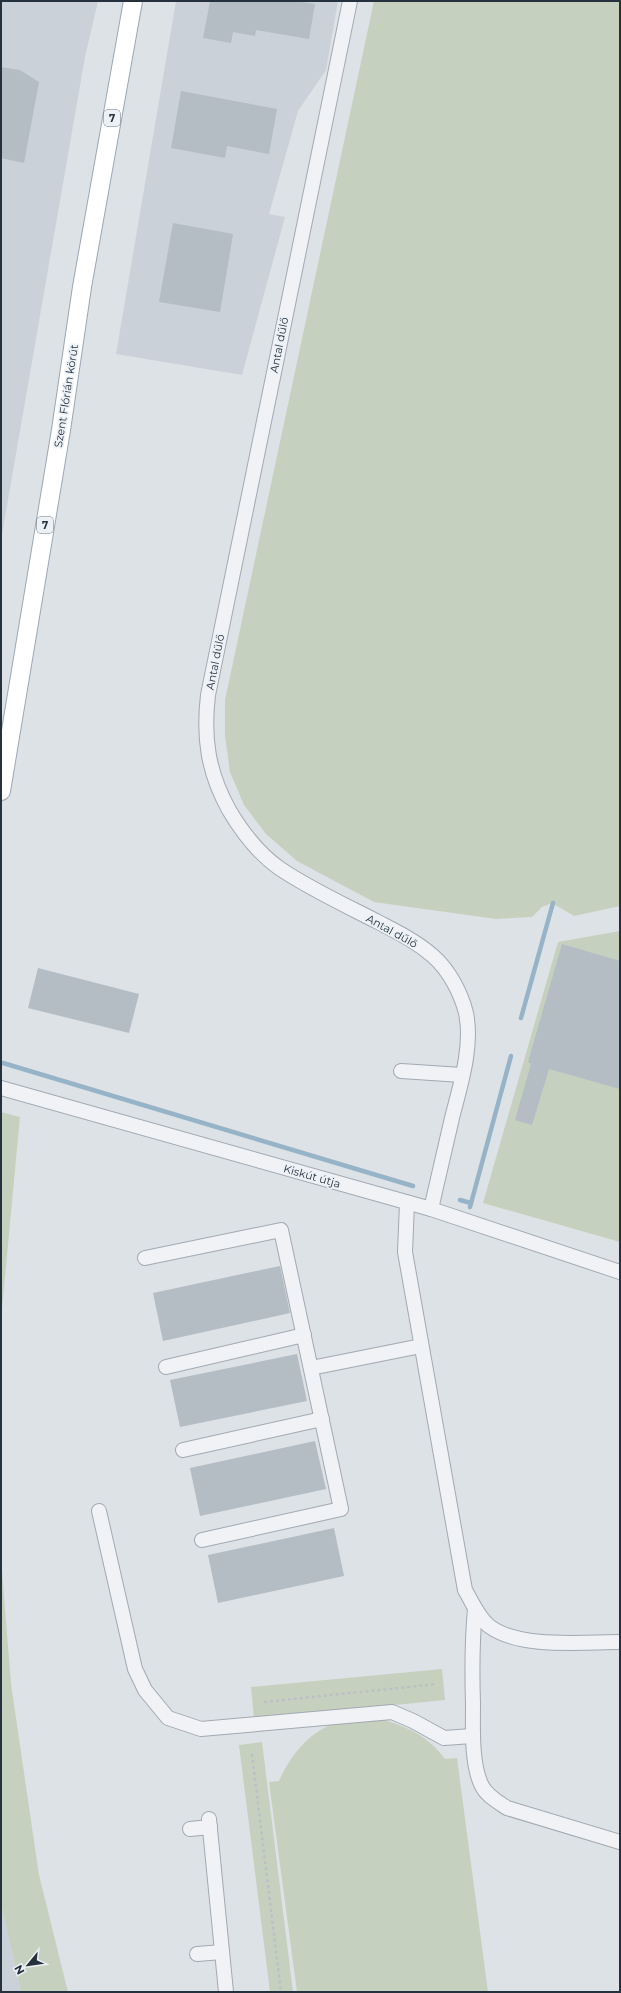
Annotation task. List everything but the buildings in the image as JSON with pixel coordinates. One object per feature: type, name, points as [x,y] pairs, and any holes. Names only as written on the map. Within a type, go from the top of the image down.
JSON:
[{"type":"main road","name":"Szent Flórián körút","points":[[1,791],[82,287],[133,1]]},
{"type":"street","name":"Antal dűlő","points":[[350,1],[208,695],[205,720],[211,771],[222,798],[238,826],[257,849],[278,867],[305,884],[413,941],[434,956],[449,974],[458,992],[466,1014],[468,1039],[462,1075],[431,1209]]},
{"type":"street","points":[[401,1071],[462,1075]]},
{"type":"street","name":"Kiskút útja","points":[[1,1088],[431,1209],[620,1272]]},
{"type":"street","points":[[407,1203],[405,1252],[465,1590],[475,1609],[488,1625],[505,1635],[524,1641],[620,1642]]},
{"type":"street","points":[[145,1258],[281,1230],[341,1509],[202,1540]]},
{"type":"street","points":[[166,1367],[304,1335]]},
{"type":"street","points":[[311,1368],[421,1346]]},
{"type":"street","points":[[183,1450],[322,1419]]},
{"type":"street","points":[[99,1511],[135,1669],[145,1690],[168,1718],[201,1729],[392,1712],[444,1738],[472,1736]]},
{"type":"street","points":[[475,1609],[471,1651],[472,1736],[476,1763],[482,1786],[493,1798],[507,1808],[620,1842]]},
{"type":"street","points":[[190,1829],[210,1823],[226,1992]]},
{"type":"street","points":[[197,1954],[222,1952]]},
{"type":"path","points":[[264,1702],[437,1684]]},
{"type":"path","points":[[252,1754],[281,1992]]},
{"type":"shaded area","points":[[1,1],[98,1],[85,57],[1,540]]},
{"type":"shaded area","points":[[176,1],[338,1],[326,70],[298,111],[269,214],[285,217],[242,375],[116,354]]},
{"type":"shaded area","points":[[1,1904],[21,1992],[1,1992]]},
{"type":"green space","points":[[374,1],[620,1],[620,906],[574,916],[552,903],[542,907],[532,917],[496,919],[374,902],[297,861],[266,834],[244,805],[230,772],[225,735],[225,700]]},
{"type":"green space","points":[[620,931],[620,1242],[483,1203],[558,942]]},
{"type":"green space","points":[[1,1112],[20,1117],[1,1319]]},
{"type":"green space","points":[[1,1558],[11,1684],[39,1875],[68,1992],[21,1992],[1,1904]]},
{"type":"green space","points":[[442,1669],[445,1700],[254,1719],[251,1687]]},
{"type":"green space","points":[[380,1719],[399,1725],[416,1733],[431,1744],[445,1759],[457,1758],[488,1992],[297,1992],[269,1782],[279,1781],[284,1770],[298,1750],[315,1733],[326,1727],[349,1720]]},
{"type":"green space","points":[[262,1742],[293,1992],[270,1992],[239,1745]]},
{"type":"waterway","points":[[521,1018],[553,903]]},
{"type":"waterway","points":[[470,1207],[511,1056]]},
{"type":"waterway","points":[[3,1063],[413,1186]]},
{"type":"waterway","points":[[460,1200],[471,1203]]}]
